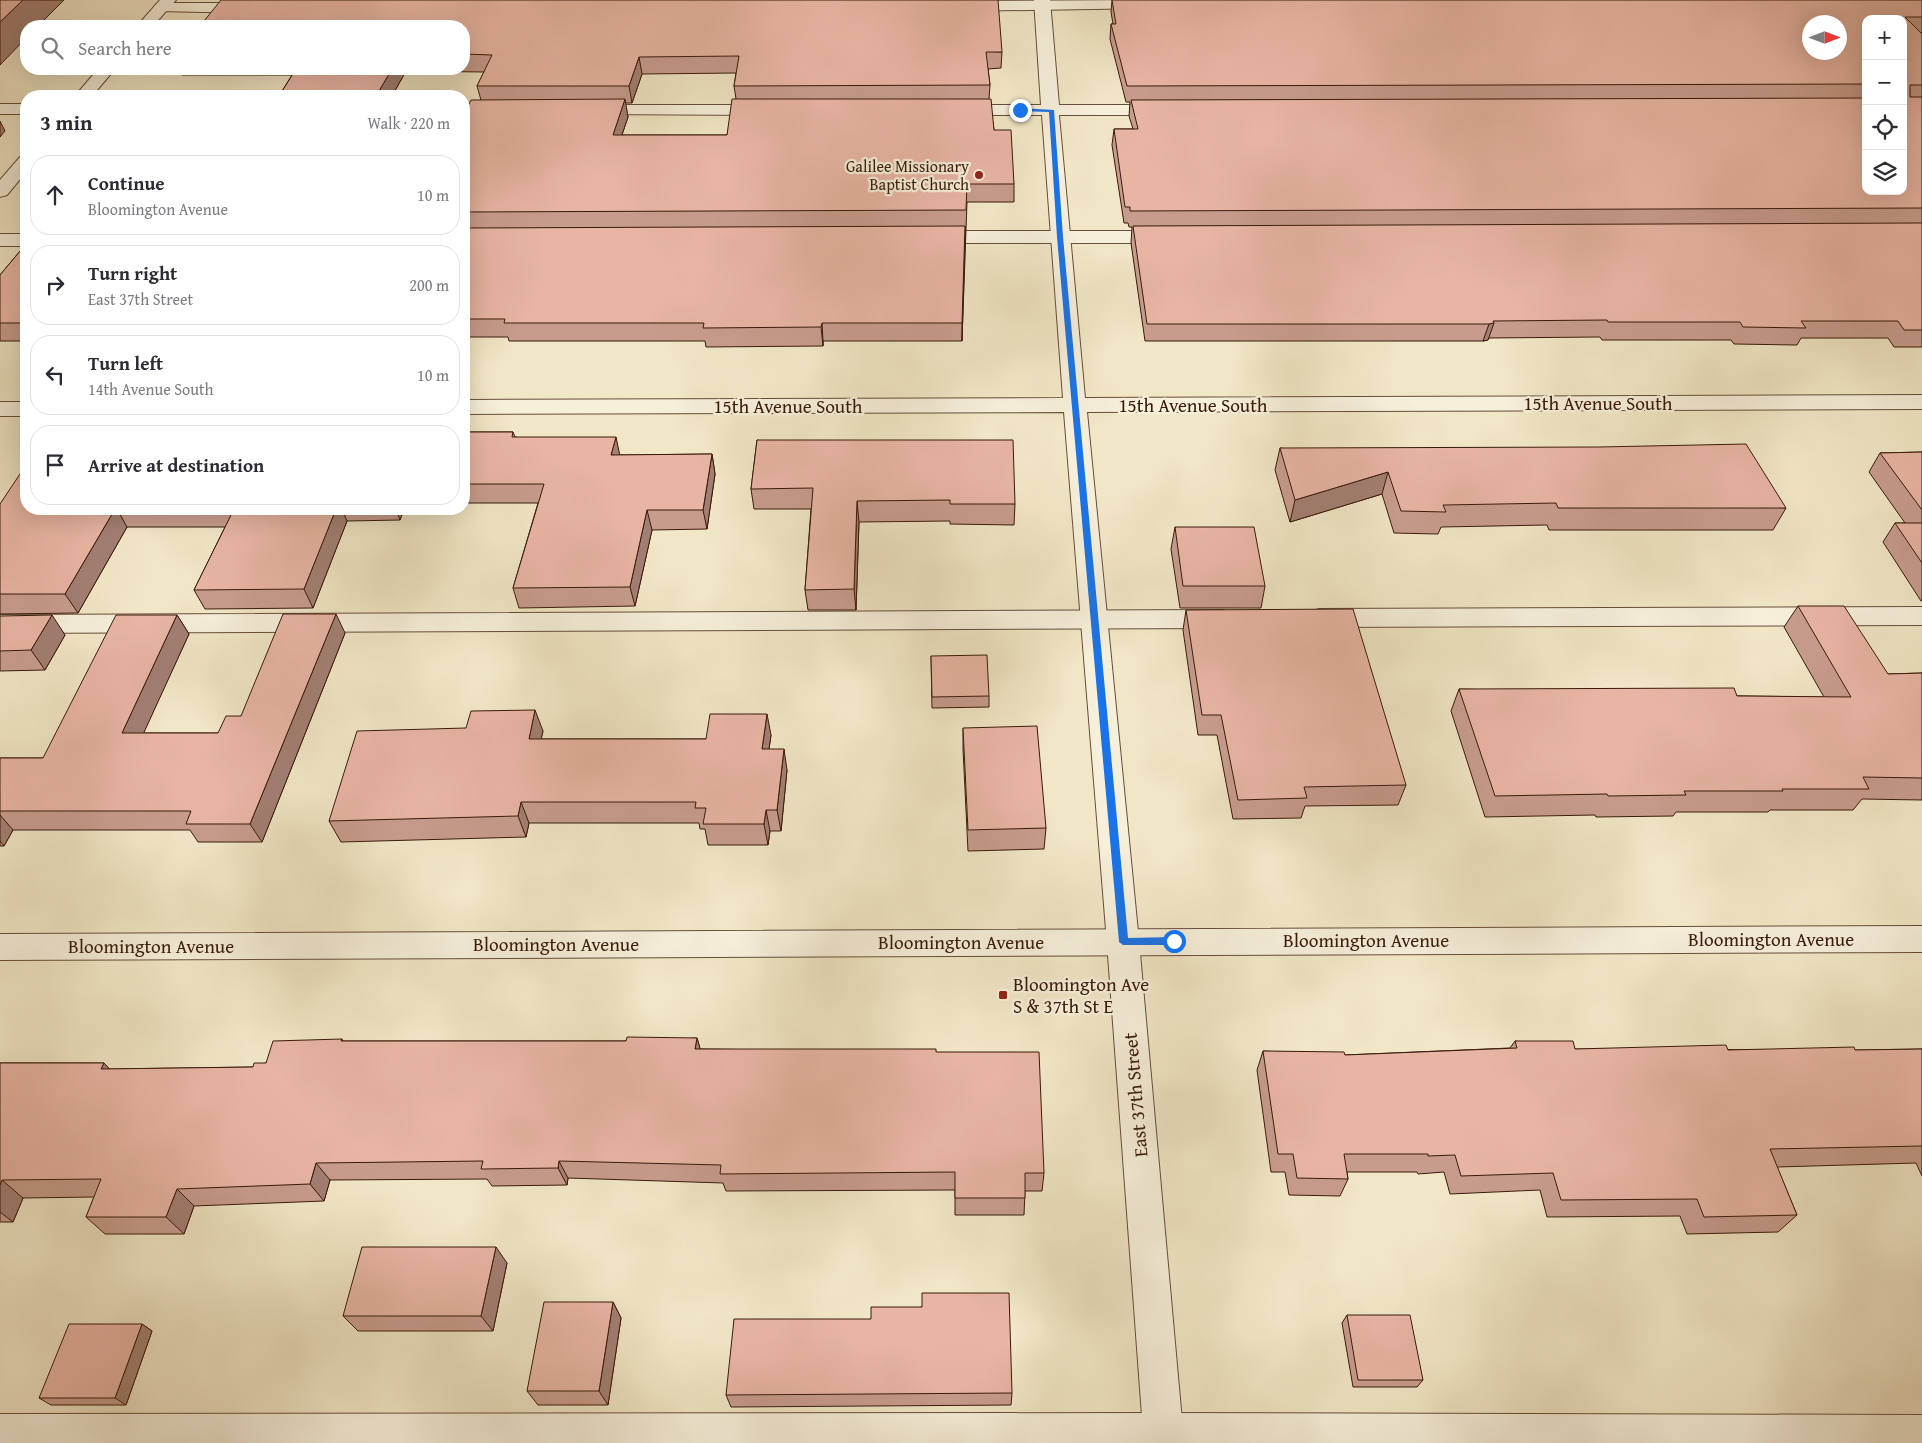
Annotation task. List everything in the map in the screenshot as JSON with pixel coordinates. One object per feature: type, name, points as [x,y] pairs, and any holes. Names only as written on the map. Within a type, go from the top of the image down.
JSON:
[{"type":"street","points":[[941,6],[1042,3],[1163,5]]},
{"type":"street","name":"East 37th Street","points":[[1042,3],[1060,237],[1123,942],[1163,1438]]},
{"type":"street","points":[[150,20],[165,4],[267,8]]},
{"type":"street","points":[[88,90],[102,75]]},
{"type":"street","points":[[0,109],[20,109]]},
{"type":"street","points":[[573,110],[782,110]]},
{"type":"street","points":[[941,110],[1181,110]]},
{"type":"street","points":[[0,191],[20,168]]},
{"type":"street","points":[[912,237],[1191,236]]},
{"type":"street","points":[[0,240],[20,240]]},
{"type":"street","name":"15th Avenue South","points":[[470,407],[1922,402]]},
{"type":"street","points":[[0,409],[20,409]]},
{"type":"street","points":[[1295,618],[1922,616]]},
{"type":"street","points":[[0,624],[1245,619]]},
{"type":"street","name":"Bloomington Avenue","points":[[0,947],[1922,939]]},
{"type":"street","points":[[0,1434],[1163,1438],[1922,1435]]},
{"type":"building","points":[[0,0],[23,0],[0,22]]},
{"type":"building","points":[[221,0],[998,0],[1002,52],[986,52],[990,85],[734,86],[739,56],[639,57],[629,86],[477,86],[492,55],[470,54],[470,20],[205,20]]},
{"type":"building","points":[[1112,0],[1922,0],[1922,17],[1862,15],[1862,84],[1127,86],[1111,24],[1116,24]]},
{"type":"building","points":[[1907,19],[1922,34],[1922,85],[1910,85],[1910,97],[1922,97],[1922,208],[1130,211],[1130,207],[1125,207],[1114,129],[1138,129],[1131,100],[1862,98],[1862,195],[1907,195]]},
{"type":"building","points":[[292,75],[388,75],[380,90],[283,90]]},
{"type":"building","points":[[625,99],[613,135],[727,135],[732,99],[991,99],[994,130],[1011,130],[1014,184],[967,184],[966,210],[470,212],[471,100]]},
{"type":"building","points":[[1922,223],[1922,330],[1904,330],[1898,321],[1801,321],[1806,328],[1743,327],[1740,322],[1608,322],[1607,320],[1493,321],[1494,323],[1489,324],[1147,324],[1133,226]]},
{"type":"building","points":[[965,226],[962,323],[822,323],[821,327],[703,328],[704,323],[504,323],[505,319],[470,319],[470,228]]},
{"type":"building","points":[[20,251],[20,323],[0,323],[0,275]]},
{"type":"building","points":[[470,432],[513,432],[512,437],[616,437],[611,455],[712,454],[703,510],[647,510],[630,587],[513,588],[544,484],[470,484]]},
{"type":"building","points":[[757,440],[1013,440],[1015,504],[950,504],[950,500],[857,501],[854,589],[805,590],[813,488],[751,489]]},
{"type":"building","points":[[1746,444],[1786,508],[1558,508],[1556,503],[1443,505],[1446,512],[1401,511],[1388,472],[1295,500],[1280,448],[1599,447]]},
{"type":"building","points":[[1922,452],[1922,510],[1880,453]]},
{"type":"building","points":[[20,474],[20,515],[111,515],[65,594],[0,594],[0,504]]},
{"type":"building","points":[[231,515],[334,515],[304,589],[194,590]]},
{"type":"building","points":[[1895,523],[1922,523],[1922,563]]},
{"type":"building","points":[[1175,527],[1254,527],[1265,586],[1183,586]]},
{"type":"building","points":[[1798,606],[1844,606],[1888,674],[1922,673],[1922,778],[1863,777],[1869,789],[1684,791],[1686,795],[1495,796],[1459,689],[1734,688],[1737,696],[1851,697]]},
{"type":"building","points":[[1353,609],[1406,785],[1304,787],[1307,798],[1238,800],[1221,715],[1202,715],[1186,610]]},
{"type":"building","points":[[283,614],[336,614],[250,824],[186,824],[191,811],[0,811],[0,758],[43,758],[116,615],[177,615],[122,733],[218,733],[226,716],[241,716]]},
{"type":"building","points":[[52,615],[31,650],[0,651],[0,616]]},
{"type":"building","points":[[987,655],[989,696],[932,697],[931,656]]},
{"type":"building","points":[[535,710],[529,739],[706,739],[710,714],[767,714],[762,749],[784,749],[777,810],[766,810],[764,824],[703,824],[706,808],[695,808],[696,802],[521,802],[518,816],[329,821],[357,731],[466,728],[471,711]]},
{"type":"building","points":[[1037,726],[1046,828],[968,830],[963,728]]},
{"type":"building","points":[[627,1037],[697,1038],[695,1049],[936,1049],[936,1052],[1039,1052],[1044,1173],[1025,1173],[1025,1198],[955,1198],[955,1172],[720,1174],[721,1165],[559,1161],[558,1168],[481,1169],[483,1161],[316,1163],[310,1184],[177,1189],[166,1217],[86,1217],[101,1179],[2,1180],[0,1185],[0,1063],[104,1063],[101,1069],[253,1067],[254,1063],[266,1063],[273,1041],[342,1039],[341,1041],[626,1041]]},
{"type":"building","points":[[1515,1041],[1573,1041],[1575,1049],[1726,1045],[1728,1050],[1854,1047],[1855,1050],[1922,1049],[1922,1146],[1770,1149],[1797,1215],[1704,1217],[1697,1199],[1561,1200],[1553,1173],[1461,1176],[1455,1155],[1344,1154],[1348,1179],[1297,1178],[1293,1154],[1278,1154],[1263,1051],[1344,1052],[1345,1055],[1517,1048]]},
{"type":"building","points":[[362,1247],[496,1247],[481,1316],[343,1316]]},
{"type":"building","points":[[922,1293],[1009,1293],[1012,1393],[726,1395],[734,1319],[871,1319],[871,1307],[922,1307]]},
{"type":"building","points":[[544,1302],[613,1302],[599,1391],[527,1391]]},
{"type":"building","points":[[1347,1315],[1410,1315],[1423,1380],[1358,1380]]},
{"type":"building","points":[[69,1324],[142,1324],[115,1398],[39,1398]]},
{"type":"place","name":"Galilee Missionary Baptist Church","points":[[979,175]]},
{"type":"place","name":"Bloomington Ave S & 37th St E","points":[[1003,995]]},
{"type":"route","points":[[1020,110],[1051,110],[1060,237],[1123,942],[1174,941]]}]
